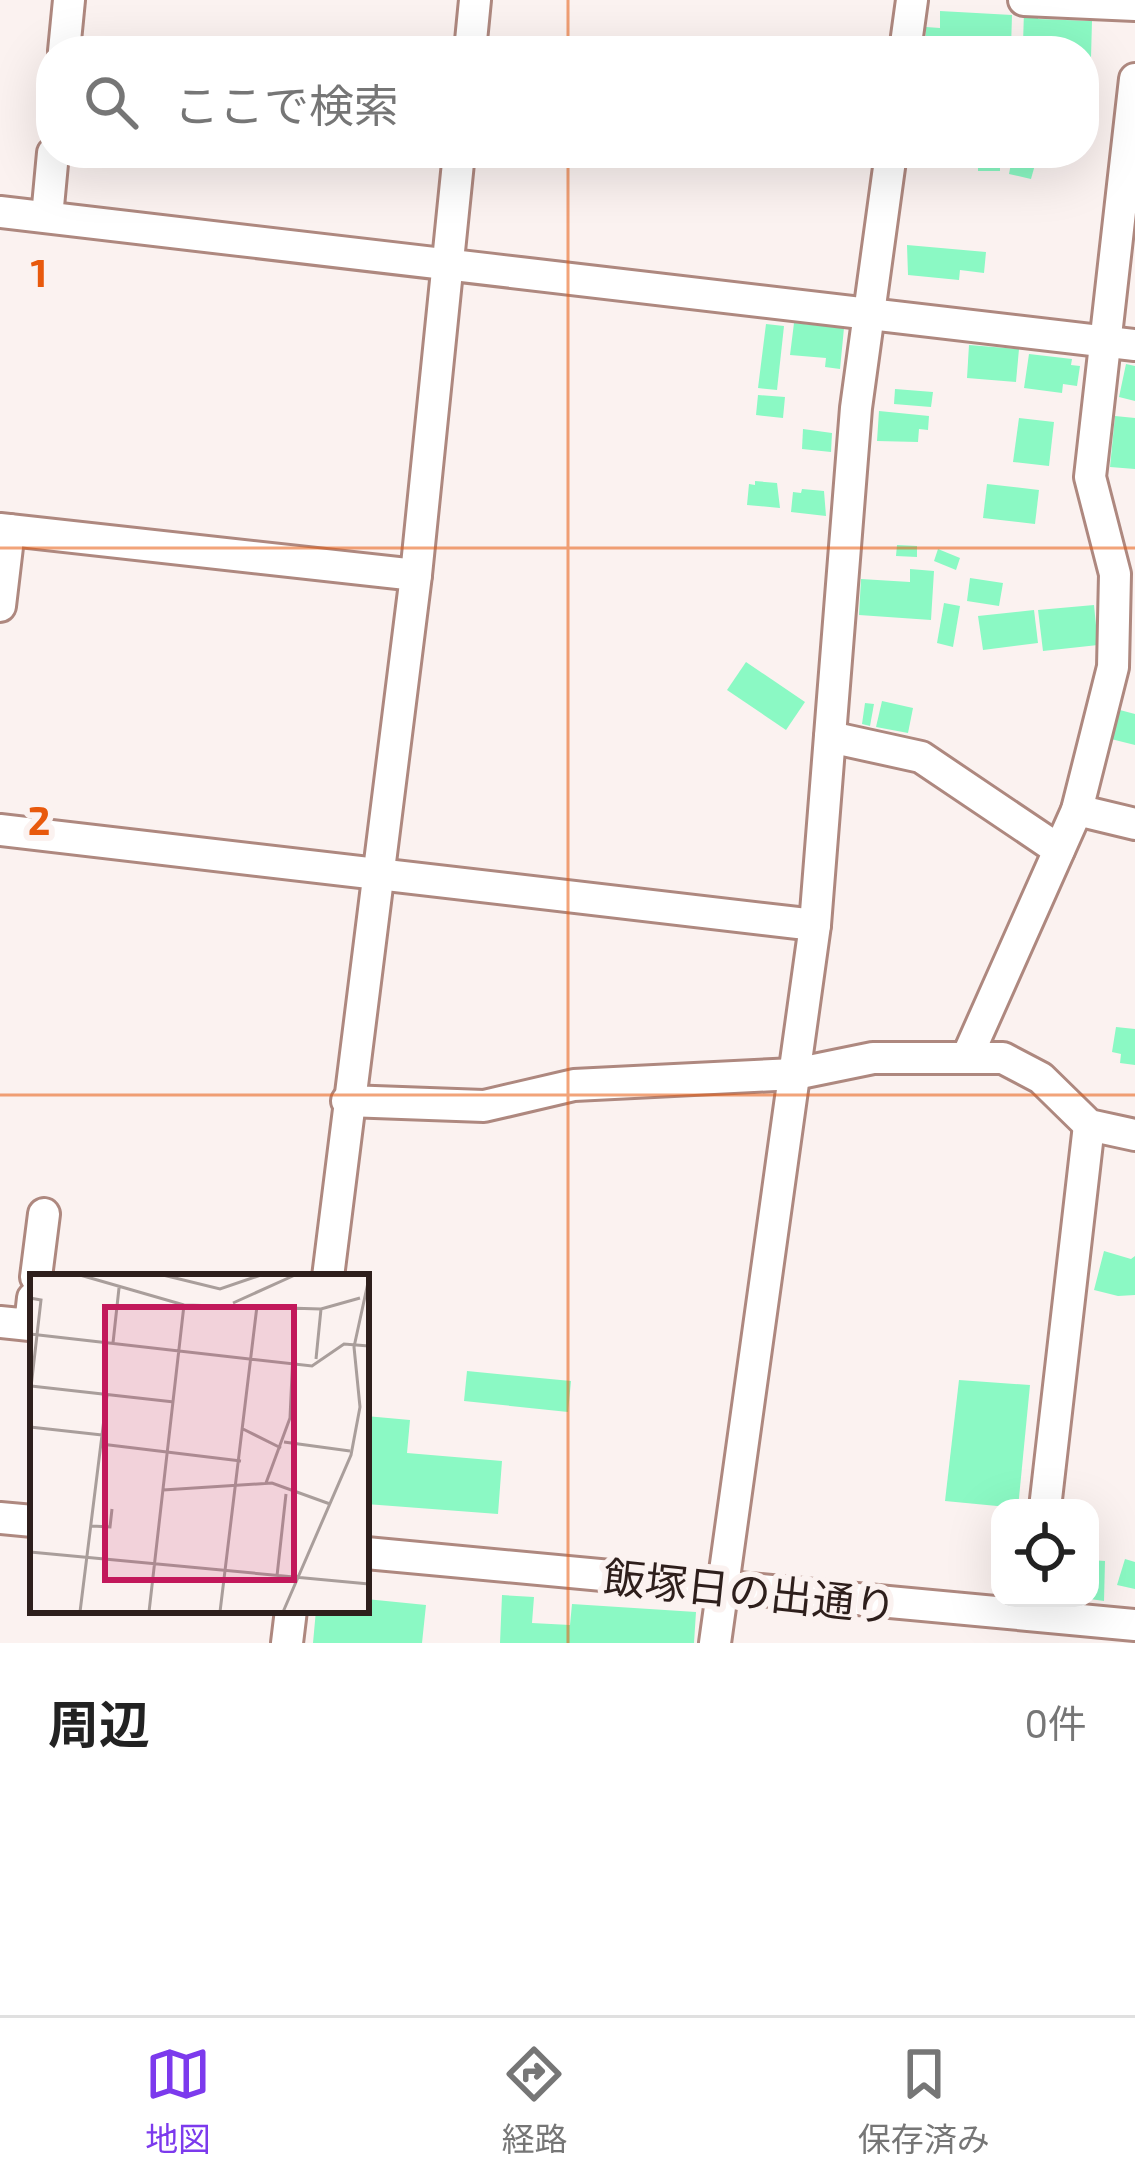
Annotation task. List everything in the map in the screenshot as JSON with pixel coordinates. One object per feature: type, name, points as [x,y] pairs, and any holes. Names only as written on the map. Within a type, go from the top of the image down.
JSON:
[{"type":"street","points":[[65,36],[69,0]]},
{"type":"street","points":[[472,36],[476,0]]},
{"type":"street","points":[[907,36],[912,0]]},
{"type":"street","points":[[1024,0],[1135,5]]},
{"type":"street","points":[[967,1057],[1077,810],[1113,668],[1115,574],[1090,477],[1135,79]]},
{"type":"street","points":[[46,217],[51,168]]},
{"type":"street","points":[[328,1274],[416,575],[458,168]]},
{"type":"street","points":[[715,1643],[815,925],[856,408],[889,168]]},
{"type":"street","points":[[0,212],[1135,345]]},
{"type":"street","points":[[0,606],[5,530],[416,575]]},
{"type":"street","points":[[830,736],[921,758],[1059,850]]},
{"type":"street","points":[[1077,810],[1135,824]]},
{"type":"street","points":[[0,830],[815,925]]},
{"type":"street","points":[[347,1101],[484,1106],[574,1085],[795,1074],[873,1058],[1003,1058],[1041,1078],[1089,1125],[1135,1135]]},
{"type":"street","points":[[1046,1499],[1089,1125]]},
{"type":"street","points":[[36,1274],[44,1214]]},
{"type":"street","points":[[0,1322],[30,1325]]},
{"type":"street","points":[[0,1518],[30,1521]]},
{"type":"street","name":"飯塚日の出通り","points":[[369,1553],[721,1587],[1033,1608],[1135,1625]]},
{"type":"street","points":[[287,1643],[291,1613]]},
{"type":"building","points":[[940,11],[1012,15],[1011,36],[925,36],[926,27],[940,28]]},
{"type":"building","points":[[1024,11],[1039,12],[1038,19],[1092,21],[1092,36],[1023,36]]},
{"type":"building","points":[[1010,168],[1034,168],[1031,179],[1009,174]]},
{"type":"building","points":[[907,245],[986,252],[984,273],[960,270],[959,280],[908,275]]},
{"type":"building","points":[[794,323],[844,328],[840,369],[825,367],[826,358],[790,355]]},
{"type":"building","points":[[766,324],[784,326],[777,390],[758,388]]},
{"type":"building","points":[[969,345],[1019,349],[1016,382],[967,378]]},
{"type":"building","points":[[1029,354],[1072,359],[1071,365],[1080,366],[1077,386],[1063,384],[1062,393],[1024,388]]},
{"type":"building","points":[[1126,364],[1135,366],[1135,401],[1119,397]]},
{"type":"building","points":[[895,389],[933,392],[931,407],[894,404]]},
{"type":"building","points":[[758,395],[785,397],[783,418],[756,415]]},
{"type":"building","points":[[879,411],[929,416],[928,430],[919,429],[918,442],[877,441]]},
{"type":"building","points":[[1115,416],[1135,418],[1135,469],[1110,467]]},
{"type":"building","points":[[1019,418],[1054,422],[1049,466],[1013,462]]},
{"type":"building","points":[[803,429],[832,433],[831,452],[802,449]]},
{"type":"building","points":[[777,483],[780,508],[747,505],[749,484]]},
{"type":"building","points":[[987,484],[1039,490],[1035,524],[983,518]]},
{"type":"building","points":[[824,491],[826,516],[791,512],[793,492]]},
{"type":"building","points":[[897,545],[917,546],[917,557],[896,556]]},
{"type":"building","points":[[938,549],[960,558],[956,570],[934,561]]},
{"type":"building","points":[[910,569],[934,571],[931,620],[859,615],[861,579],[910,582]]},
{"type":"building","points":[[970,578],[1003,583],[999,606],[967,601]]},
{"type":"building","points":[[944,603],[960,606],[953,647],[937,643]]},
{"type":"building","points":[[1094,605],[1098,645],[1043,651],[1038,610]]},
{"type":"building","points":[[1034,610],[1038,643],[983,650],[978,616]]},
{"type":"building","points":[[746,662],[805,702],[786,730],[727,690]]},
{"type":"building","points":[[882,701],[913,708],[908,733],[876,727]]},
{"type":"building","points":[[865,703],[874,704],[870,726],[862,724]]},
{"type":"building","points":[[1116,709],[1135,714],[1135,745],[1107,738]]},
{"type":"building","points":[[1116,1027],[1135,1029],[1135,1065],[1120,1063],[1121,1054],[1112,1052]]},
{"type":"building","points":[[1104,1251],[1135,1256],[1135,1295],[1094,1290]]},
{"type":"building","points":[[467,1371],[571,1381],[568,1412],[464,1401]]},
{"type":"building","points":[[959,1380],[1030,1385],[1019,1499],[991,1499],[991,1505],[945,1501]]},
{"type":"building","points":[[369,1416],[410,1420],[407,1453],[502,1461],[498,1514],[369,1504]]},
{"type":"building","points":[[1125,1559],[1135,1562],[1135,1589],[1117,1585]]},
{"type":"building","points":[[1099,1561],[1105,1561],[1104,1601],[1099,1600]]},
{"type":"building","points":[[502,1595],[534,1597],[532,1623],[570,1625],[572,1604],[696,1612],[694,1643],[500,1643]]},
{"type":"building","points":[[369,1599],[426,1605],[422,1643],[313,1643],[316,1613],[369,1613]]}]
